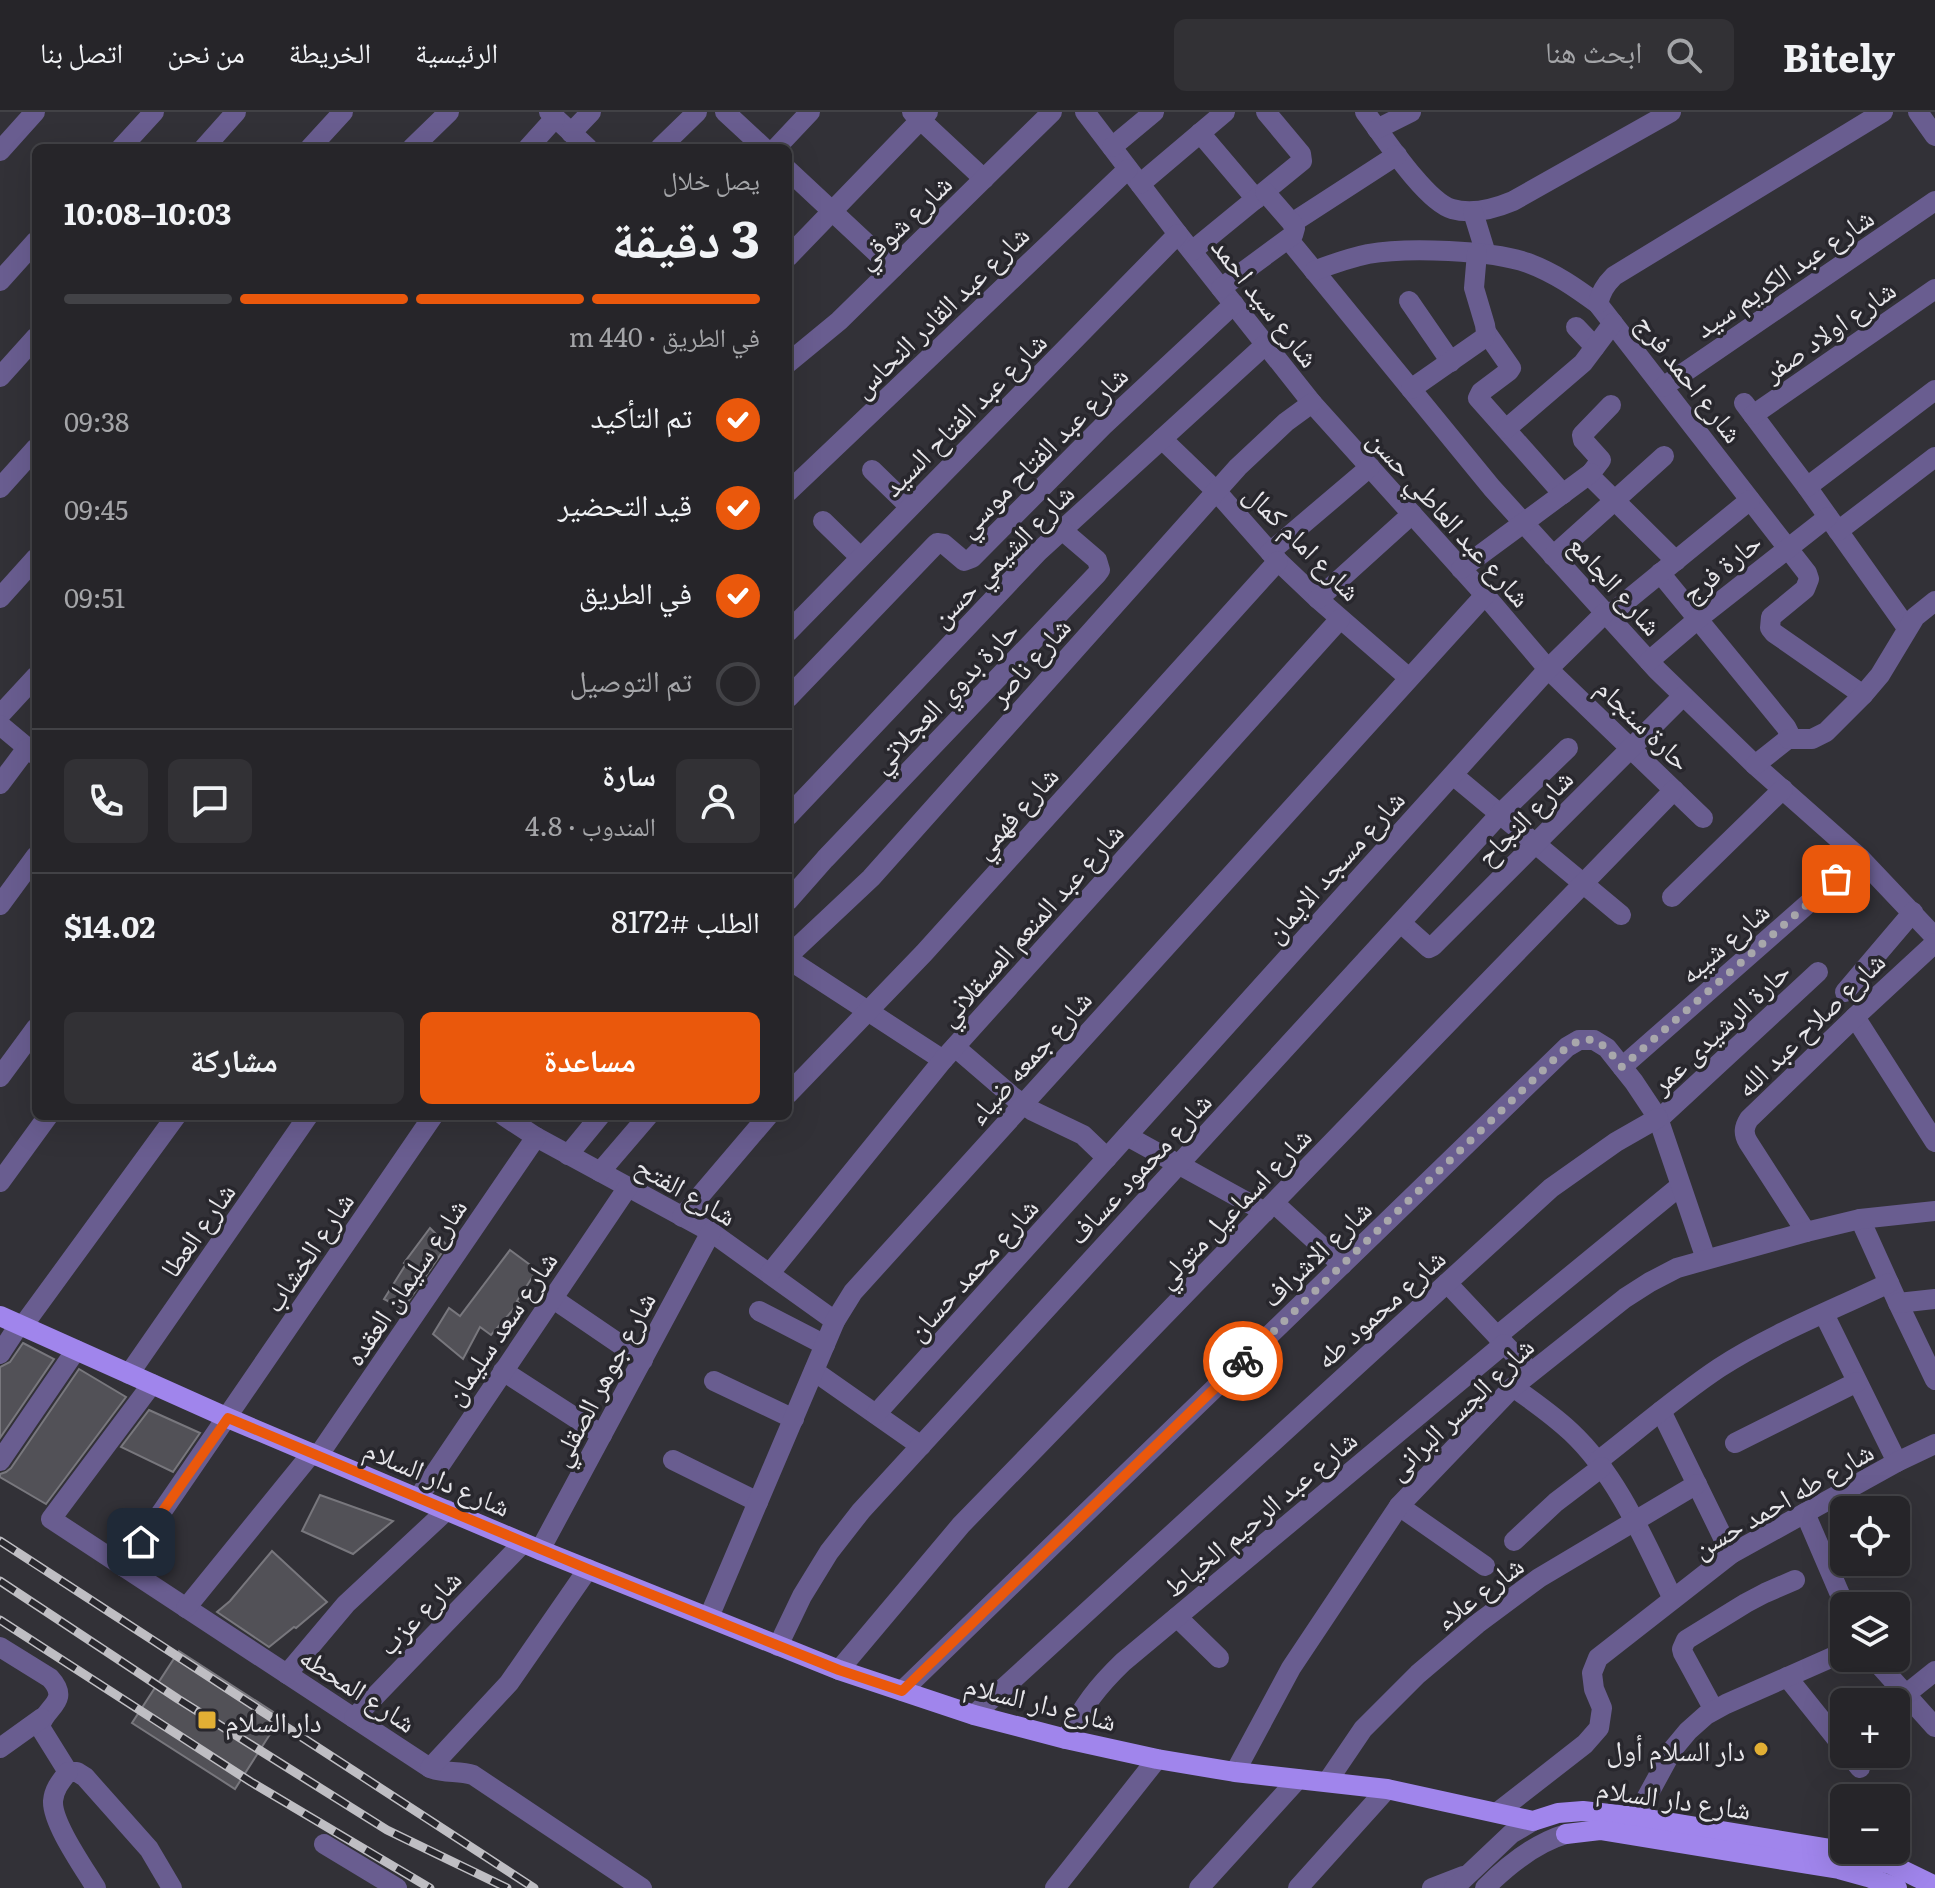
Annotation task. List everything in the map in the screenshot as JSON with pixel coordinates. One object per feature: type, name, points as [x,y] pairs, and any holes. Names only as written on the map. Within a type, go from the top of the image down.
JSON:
[{"type":"main road","name":"شارع دار السلام","points":[[14,1323],[228,1418],[588,1569],[839,1670],[974,1715],[1157,1759],[1235,1772],[1387,1789],[1533,1821],[1570,1811],[1636,1817],[1861,1855],[1890,1864],[1935,1886]]},
{"type":"main road","name":"شارع دار السلام","points":[[1566,1834],[1600,1830],[1839,1869],[1897,1888]]},
{"type":"street","points":[[0,151],[35,112]]},
{"type":"street","points":[[125,144],[154,112]]},
{"type":"street","points":[[208,144],[236,112]]},
{"type":"street","points":[[314,144],[343,112]]},
{"type":"street","points":[[416,144],[449,112]]},
{"type":"street","points":[[571,133],[591,112]]},
{"type":"street","points":[[664,144],[697,112]]},
{"type":"street","points":[[725,112],[760,144]]},
{"type":"street","points":[[780,144],[810,112]]},
{"type":"street","name":"شارع شوقي","points":[[796,357],[839,321],[1052,112]]},
{"type":"street","name":"شارع سيد احمد","points":[[1085,112],[1312,403]]},
{"type":"street","points":[[1112,147],[1154,112]]},
{"type":"street","name":"شارع عبد القادر النحاس","points":[[792,488],[1134,176],[1200,133],[1225,112]]},
{"type":"street","points":[[1192,251],[1302,161],[1303,157],[1266,112]]},
{"type":"street","points":[[1411,112],[1371,120],[1435,200],[1451,209],[1473,212],[1494,209],[1513,201],[1671,112]]},
{"type":"street","points":[[1598,304],[1600,293],[1614,276],[1883,112]]},
{"type":"street","points":[[1918,112],[1935,136]]},
{"type":"street","points":[[531,144],[552,115],[583,144]]},
{"type":"street","points":[[792,253],[920,115],[984,179]]},
{"type":"street","points":[[1200,133],[1260,196]]},
{"type":"street","points":[[1228,296],[1290,231],[1397,155]]},
{"type":"street","points":[[792,174],[893,268]]},
{"type":"street","name":"شارع الجامع","points":[[1260,196],[1290,231],[1314,271],[1492,488],[1606,615],[1683,696],[1860,858],[1935,937]]},
{"type":"street","name":"شارع عبد الكريم سيد","points":[[1663,387],[1935,201]]},
{"type":"street","points":[[1473,212],[1481,254],[1474,288],[1486,332],[1511,368],[1481,392],[1478,398],[1563,494]]},
{"type":"street","name":"شارع عبد الفتاح السيد","points":[[792,628],[1178,234]]},
{"type":"street","points":[[0,281],[32,245]]},
{"type":"street","name":"شارع احمد فرج","points":[[1314,271],[1342,260],[1371,254],[1401,251],[1481,254],[1526,263],[1552,274],[1598,304],[1807,573],[1809,579],[1805,589],[1771,617],[1770,628],[1863,695]]},
{"type":"street","name":"شارع اولاد صفر","points":[[1807,487],[1748,409],[1935,289]]},
{"type":"street","name":"شارع عبد الفتاح موسي","points":[[792,694],[935,545],[941,542],[964,561],[972,558],[1228,296]]},
{"type":"street","points":[[1409,301],[1451,362]]},
{"type":"street","points":[[1506,429],[1583,363],[1613,323]]},
{"type":"street","points":[[1576,327],[1595,347]]},
{"type":"street","points":[[1411,389],[1479,343],[1486,332]]},
{"type":"street","points":[[0,377],[32,341]]},
{"type":"street","name":"شارع الشيمي حسن","points":[[792,812],[1038,552],[1265,345]]},
{"type":"street","points":[[1907,628],[1807,487],[1935,390]]},
{"type":"street","name":"شارع عبد العاطي حسن","points":[[1312,403],[1548,669]]},
{"type":"street","name":"شارع ناصر","points":[[792,954],[871,878],[1216,491],[1261,444],[1312,403]]},
{"type":"street","points":[[1461,569],[1591,473],[1601,460],[1582,435],[1611,405]]},
{"type":"street","name":"شارع امام كمال","points":[[1162,439],[1216,491],[1274,557],[1409,678]]},
{"type":"street","points":[[0,488],[32,452]]},
{"type":"street","points":[[1553,556],[1664,456]]},
{"type":"street","name":"حارة فرج","points":[[1649,661],[1788,548],[1833,524],[1935,457]]},
{"type":"street","name":"شارع فهمي","points":[[792,1090],[924,953],[1274,557],[1370,467]]},
{"type":"street","points":[[872,470],[909,506]]},
{"type":"street","points":[[1591,473],[1593,481],[1614,501],[1668,567],[1698,619],[1786,727],[1788,739]]},
{"type":"street","name":"شارع مسجد الايمان","points":[[1107,1158],[1548,669],[1606,615],[1750,500]]},
{"type":"street","points":[[1318,599],[1412,514]]},
{"type":"street","points":[[823,521],[860,557]]},
{"type":"street","name":"حارة بدوي العجلاتي","points":[[792,896],[1097,574],[1100,564],[1097,560],[1062,530]]},
{"type":"street","points":[[0,598],[32,562]]},
{"type":"street","name":"شارع جمعه ضياء","points":[[709,1617],[835,1321],[847,1300],[1485,595]]},
{"type":"street","points":[[1755,765],[1788,739],[1820,737],[1880,675],[1915,617],[1935,601]]},
{"type":"street","name":"شارع عبد المنعم العسقلاني","points":[[770,1273],[949,1054],[1340,619]]},
{"type":"street","name":"حارة سنجام","points":[[1548,669],[1703,818]]},
{"type":"street","points":[[0,715],[32,680]]},
{"type":"street","name":"شارع النجاح","points":[[1401,923],[1431,948],[1683,696]]},
{"type":"street","points":[[0,725],[32,752],[0,784]]},
{"type":"street","name":"شارع محمود عساف","points":[[778,1646],[802,1596],[829,1552],[861,1511],[1500,814],[1568,748]]},
{"type":"street","points":[[1453,775],[1621,915]]},
{"type":"street","points":[[1672,897],[1783,789]]},
{"type":"street","name":"شارع اسماعيل متولي","points":[[839,1670],[961,1525],[1674,790]]},
{"type":"street","name":"شارع شيبه","points":[[1622,1067],[1860,858]]},
{"type":"street","points":[[0,905],[32,861]]},
{"type":"street","points":[[1845,992],[1913,912]]},
{"type":"street","name":"شارع صلاح عبد الله","points":[[1806,1232],[1748,1142],[1744,1134],[1745,1126],[1935,943]]},
{"type":"street","points":[[792,961],[869,1011],[949,1054],[1023,1104],[1083,1135],[1107,1158]]},
{"type":"street","name":"حارة الرشيدى عمر","points":[[1658,1119],[1818,972]]},
{"type":"street","points":[[1855,1017],[1935,1142]]},
{"type":"street","points":[[0,1077],[32,1033]]},
{"type":"street","name":"شارع الاشراف","points":[[902,1691],[1567,1047],[1579,1040],[1594,1040],[1607,1048],[1658,1119],[1706,1259]]},
{"type":"street","name":"شارع محمود طه","points":[[974,1715],[1551,1188],[1616,1142],[1658,1119]]},
{"type":"street","points":[[0,1182],[45,1120]]},
{"type":"street","points":[[0,1354],[14,1323],[173,1120]]},
{"type":"street","name":"شارع العطا","points":[[129,1374],[305,1120]]},
{"type":"street","name":"شارع الخشاب","points":[[124,1567],[430,1120]]},
{"type":"street","name":"شارع الفتح","points":[[511,1120],[568,1155],[711,1232],[835,1321]]},
{"type":"street","points":[[568,1155],[597,1120]]},
{"type":"street","points":[[600,1172],[645,1120]]},
{"type":"street","points":[[682,1217],[765,1120]]},
{"type":"street","points":[[1127,1136],[1270,1208],[1342,1265]]},
{"type":"street","name":"شارع سليمان العقده","points":[[186,1608],[315,1454],[536,1137]]},
{"type":"street","name":"شارع محمد حسان","points":[[876,1414],[1107,1158]]},
{"type":"street","name":"شارع عبد الرحيم الخياط","points":[[1066,1739],[1080,1710],[1099,1684],[1123,1662],[1680,1186]]},
{"type":"street","name":"شارع سعد سليمان","points":[[418,1498],[628,1187]]},
{"type":"street","name":"شارع الجسر البرانى","points":[[1235,1772],[1291,1668],[1399,1506],[1531,1372],[1625,1298],[1677,1268],[1860,1219],[1935,1211]]},
{"type":"street","points":[[1860,1219],[1935,1380]]},
{"type":"street","name":"شارع جوهر الصقلي","points":[[532,1546],[602,1435],[711,1232]]},
{"type":"street","points":[[1447,1283],[1531,1372]]},
{"type":"street","points":[[1514,1541],[1661,1411],[1720,1368],[1751,1349],[1889,1283]]},
{"type":"street","points":[[552,1298],[643,1360]]},
{"type":"street","points":[[1898,1303],[1935,1299]]},
{"type":"street","points":[[759,1311],[825,1345]]},
{"type":"street","points":[[1824,1314],[1897,1462]]},
{"type":"street","points":[[0,1461],[76,1350]]},
{"type":"street","points":[[503,1371],[602,1435]]},
{"type":"street","points":[[814,1371],[921,1446]]},
{"type":"street","points":[[714,1381],[794,1419]]},
{"type":"street","points":[[1735,1443],[1857,1382]]},
{"type":"street","name":"شارع المحطه","points":[[152,1384],[51,1519],[430,1768],[473,1775],[642,1888]]},
{"type":"street","points":[[1513,1387],[1574,1434],[1600,1464],[1635,1520],[1673,1599]]},
{"type":"street","points":[[1661,1411],[1731,1554]]},
{"type":"street","name":"شارع طه احمد حسن","points":[[1498,1812],[1585,1744],[1599,1728],[1602,1708],[1594,1689],[1592,1673],[1598,1658],[1731,1554],[1935,1444]]},
{"type":"street","points":[[673,1460],[758,1502]]},
{"type":"street","name":"شارع علاء","points":[[1327,1782],[1363,1729],[1418,1674],[1477,1624],[1539,1578],[1697,1484]]},
{"type":"street","points":[[1399,1506],[1485,1566]]},
{"type":"street","points":[[287,1674],[346,1604],[447,1510]]},
{"type":"street","points":[[1805,1513],[1839,1592]]},
{"type":"street","name":"شارع عزب","points":[[354,1718],[532,1546]]},
{"type":"street","points":[[430,1768],[509,1683],[588,1569]]},
{"type":"street","points":[[1714,1710],[1683,1653],[1683,1644],[1746,1603],[1795,1580]]},
{"type":"street","points":[[1177,1617],[1219,1658]]},
{"type":"street","points":[[0,1647],[50,1678],[59,1693],[52,1710],[0,1748]]},
{"type":"street","points":[[1636,1817],[1673,1749],[1688,1731],[1714,1710],[1830,1658]]},
{"type":"street","points":[[1910,1691],[1935,1671]]},
{"type":"street","points":[[1885,1672],[1899,1688]]},
{"type":"street","points":[[1787,1677],[1830,1731]]},
{"type":"street","points":[[1910,1700],[1935,1727]]},
{"type":"street","points":[[42,1718],[41,1731],[68,1772]]},
{"type":"street","points":[[1055,1888],[1157,1759]]},
{"type":"street","points":[[68,1772],[58,1785],[53,1800],[55,1816],[96,1888]]},
{"type":"street","points":[[68,1772],[77,1772],[85,1777],[149,1849],[172,1888]]},
{"type":"street","points":[[1199,1888],[1298,1779]]},
{"type":"street","points":[[1298,1888],[1387,1789]]},
{"type":"street","points":[[1454,1888],[1511,1834],[1533,1821]]},
{"type":"street","points":[[1485,1888],[1517,1859],[1566,1834]]},
{"type":"street","points":[[324,1844],[397,1888]]},
{"type":"street","points":[[1432,1888],[1470,1873]]},
{"type":"building","points":[[430,1228],[447,1245],[403,1309],[384,1299],[404,1263]]},
{"type":"building","points":[[510,1250],[537,1270],[517,1301],[519,1303],[491,1335],[480,1327],[463,1359],[433,1334],[449,1308],[460,1316]]},
{"type":"building","points":[[23,1343],[54,1359],[0,1438],[0,1367],[10,1362]]},
{"type":"building","points":[[79,1369],[126,1397],[46,1504],[0,1477],[0,1474],[11,1468]]},
{"type":"building","points":[[149,1410],[200,1433],[173,1472],[121,1447]]},
{"type":"building","points":[[320,1495],[393,1521],[353,1554],[302,1531]]},
{"type":"building","points":[[272,1551],[327,1602],[269,1647],[217,1612]]},
{"type":"building","name":"دار السلام","points":[[179,1651],[281,1717],[235,1789],[132,1723]]},
{"type":"railway","points":[[0,1541],[534,1888]]},
{"type":"railway","points":[[0,1581],[178,1699],[387,1830],[507,1888]]},
{"type":"railway","points":[[0,1620],[251,1782],[430,1888]]},
{"type":"way so far","points":[[1243,1361],[1567,1047],[1579,1040],[1594,1040],[1607,1048],[1622,1067],[1836,879]]},
{"type":"place","name":"دار السلام","points":[[207,1720]]},
{"type":"place","name":"دار السلام أول","points":[[1761,1749]]},
{"type":"route","points":[[141,1542],[228,1418],[523,1543],[839,1670],[902,1691],[1243,1361]]}]
